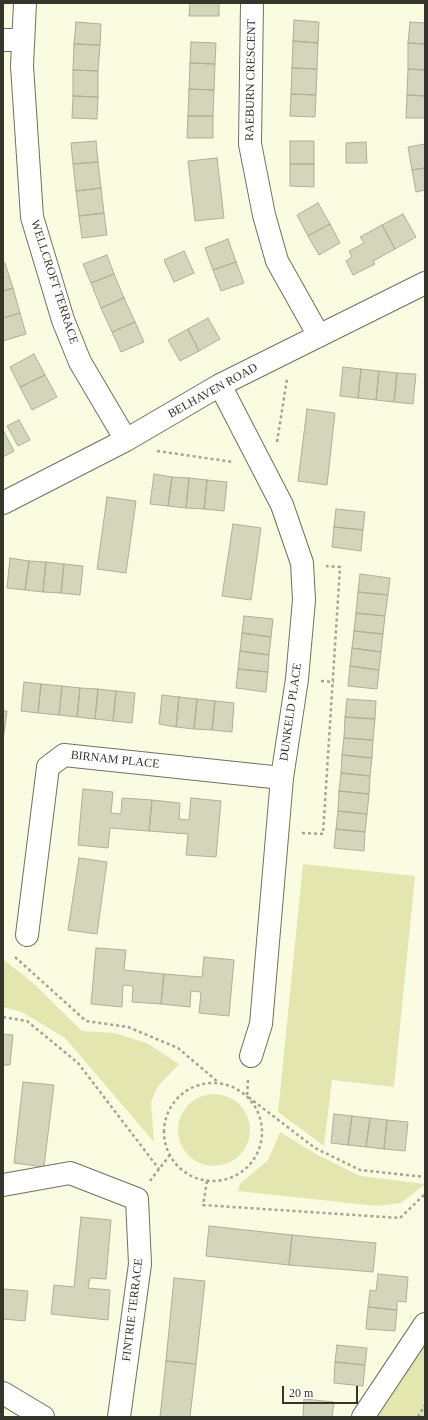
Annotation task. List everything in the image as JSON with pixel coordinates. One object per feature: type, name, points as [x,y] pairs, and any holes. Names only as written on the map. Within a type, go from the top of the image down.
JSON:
[{"type":"street","name":"WELLCROFT TERRACE","points":[[25,3],[13,40],[22,66],[32,218],[63,320],[80,362],[126,440]]},
{"type":"street","name":"RAEBURN CRESCENT","points":[[252,3],[250,144],[264,215],[277,261],[319,336]]},
{"type":"street","name":"BELHAVEN ROAD","points":[[3,503],[126,440],[220,385],[319,336],[423,288]]},
{"type":"street","name":"DUNKELD PLACE","points":[[220,385],[263,466],[282,506],[302,563],[304,600],[297,679],[282,778],[279,831],[268,931],[261,1024],[251,1056]]},
{"type":"street","name":"BIRNAM PLACE","points":[[28,935],[48,767],[64,755],[282,778]]},
{"type":"street","points":[[3,1185],[70,1173],[137,1199]]},
{"type":"street","name":"FINTRIE TERRACE","points":[[119,1417],[140,1264],[137,1199]]},
{"type":"street","points":[[364,1417],[425,1324]]},
{"type":"street","points":[[3,1393],[43,1417]]},
{"type":"path","points":[[277,443],[292,349]]},
{"type":"path","points":[[154,450],[263,466]]},
{"type":"path","points":[[323,834],[340,567]]},
{"type":"path","points":[[14,956],[86,1021],[128,1026],[178,1048],[218,1083]]},
{"type":"path","points":[[3,1017],[27,1021],[78,1062],[159,1169]]},
{"type":"path","points":[[247,1096],[256,1108],[262,1123],[262,1138],[258,1153],[249,1166],[237,1176],[222,1181],[206,1181],[192,1177],[179,1168],[169,1156],[164,1141],[164,1126],[168,1111],[177,1098],[189,1089],[203,1083],[218,1083],[234,1087],[247,1096],[315,1148],[360,1170],[425,1177]]},
{"type":"path","points":[[137,1199],[169,1156]]},
{"type":"path","points":[[206,1181],[203,1205],[400,1218],[425,1194]]},
{"type":"path","points":[[418,1417],[425,1405]]},
{"type":"green space","points":[[303,864],[415,876],[394,1087],[332,1080],[324,1146],[278,1112]]},
{"type":"green space","points":[[3,959],[32,982],[82,1031],[114,1033],[147,1043],[179,1064],[158,1086],[151,1102],[154,1142],[65,1038],[22,1012],[3,1007]]},
{"type":"green space","points":[[214,1094],[234,1100],[244,1110],[250,1130],[244,1150],[234,1160],[214,1166],[194,1160],[184,1150],[178,1130],[184,1110],[194,1100]]},
{"type":"green space","points":[[280,1132],[316,1154],[360,1176],[425,1184],[401,1203],[377,1206],[238,1191],[240,1184],[268,1160]]},
{"type":"green space","points":[[425,1324],[425,1417],[363,1417]]},
{"type":"building","points":[[190,3],[219,3],[219,16],[189,16]]},
{"type":"building","points":[[294,20],[319,22],[318,43],[293,41]]},
{"type":"building","points":[[76,22],[101,24],[100,45],[74,44]]},
{"type":"building","points":[[410,22],[425,23],[425,44],[408,43]]},
{"type":"building","points":[[293,41],[318,43],[317,69],[292,68]]},
{"type":"building","points":[[191,42],[216,43],[215,64],[190,63]]},
{"type":"building","points":[[408,43],[425,44],[425,70],[408,69]]},
{"type":"building","points":[[74,44],[100,45],[98,71],[73,70]]},
{"type":"building","points":[[190,63],[215,64],[214,90],[189,89]]},
{"type":"building","points":[[292,68],[317,69],[316,95],[291,94]]},
{"type":"building","points":[[408,69],[425,70],[425,96],[407,95]]},
{"type":"building","points":[[73,70],[98,71],[98,97],[73,96]]},
{"type":"building","points":[[189,89],[214,90],[213,116],[188,116]]},
{"type":"building","points":[[291,94],[316,95],[315,117],[290,116]]},
{"type":"building","points":[[407,95],[425,96],[425,118],[406,118]]},
{"type":"building","points":[[73,96],[98,97],[97,119],[72,118]]},
{"type":"building","points":[[188,116],[213,116],[213,138],[187,138]]},
{"type":"building","points":[[96,141],[98,162],[73,164],[71,143]]},
{"type":"building","points":[[290,141],[314,141],[314,164],[290,164]]},
{"type":"building","points":[[366,142],[367,163],[346,163],[346,143]]},
{"type":"building","points":[[425,144],[425,168],[412,170],[408,147]]},
{"type":"building","points":[[217,158],[224,218],[195,221],[188,161]]},
{"type":"building","points":[[98,162],[101,188],[76,191],[73,164]]},
{"type":"building","points":[[290,164],[314,164],[314,187],[290,186]]},
{"type":"building","points":[[425,168],[425,190],[416,192],[412,170]]},
{"type":"building","points":[[101,188],[104,213],[79,216],[76,191]]},
{"type":"building","points":[[318,203],[330,224],[308,236],[297,215]]},
{"type":"building","points":[[104,213],[107,235],[82,238],[79,216]]},
{"type":"building","points":[[403,214],[416,237],[395,249],[382,225]]},
{"type":"building","points":[[330,224],[340,243],[319,255],[308,236]]},
{"type":"building","points":[[382,225],[395,249],[373,261],[375,264],[353,275],[346,261],[352,257],[349,251],[364,243],[360,237]]},
{"type":"building","points":[[228,239],[236,262],[213,270],[205,248]]},
{"type":"building","points":[[184,251],[194,273],[174,282],[164,260]]},
{"type":"building","points":[[107,255],[114,274],[91,283],[83,264]]},
{"type":"building","points":[[236,262],[244,283],[221,291],[213,270]]},
{"type":"building","points":[[3,263],[5,263],[13,288],[3,291]]},
{"type":"building","points":[[114,274],[124,298],[101,308],[91,283]]},
{"type":"building","points":[[13,288],[20,313],[3,318],[3,291]]},
{"type":"building","points":[[124,298],[135,322],[112,332],[101,308]]},
{"type":"building","points":[[20,313],[26,334],[3,341],[3,318]]},
{"type":"building","points":[[208,318],[220,339],[199,351],[188,329]]},
{"type":"building","points":[[135,322],[144,342],[121,352],[112,332]]},
{"type":"building","points":[[188,329],[199,351],[180,361],[168,340]]},
{"type":"building","points":[[34,354],[45,375],[20,387],[10,367]]},
{"type":"building","points":[[343,367],[361,369],[358,398],[340,396]]},
{"type":"building","points":[[361,369],[379,371],[376,400],[358,398]]},
{"type":"building","points":[[379,371],[397,373],[394,402],[376,400]]},
{"type":"building","points":[[397,373],[416,374],[413,404],[394,402]]},
{"type":"building","points":[[45,375],[57,397],[32,410],[20,387]]},
{"type":"building","points":[[307,409],[335,413],[327,485],[298,481]]},
{"type":"building","points":[[19,420],[30,440],[18,446],[7,426]]},
{"type":"building","points":[[3,430],[14,451],[3,457]]},
{"type":"building","points":[[154,474],[172,477],[168,506],[150,504]]},
{"type":"building","points":[[172,477],[189,478],[186,508],[168,506]]},
{"type":"building","points":[[189,478],[207,480],[204,509],[186,508]]},
{"type":"building","points":[[207,480],[227,482],[224,511],[204,509]]},
{"type":"building","points":[[107,497],[136,501],[126,573],[97,569]]},
{"type":"building","points":[[336,509],[365,512],[363,530],[334,527]]},
{"type":"building","points":[[233,524],[261,528],[251,600],[222,596]]},
{"type":"building","points":[[334,527],[363,530],[361,551],[332,547]]},
{"type":"building","points":[[10,558],[29,561],[25,590],[7,588]]},
{"type":"building","points":[[29,561],[46,562],[43,592],[25,590]]},
{"type":"building","points":[[46,562],[64,564],[61,593],[43,592]]},
{"type":"building","points":[[64,564],[83,566],[80,595],[61,593]]},
{"type":"building","points":[[360,574],[390,578],[388,595],[358,592]]},
{"type":"building","points":[[358,592],[388,595],[385,616],[356,613]]},
{"type":"building","points":[[356,613],[385,616],[383,634],[354,631]]},
{"type":"building","points":[[244,616],[273,619],[271,637],[242,633]]},
{"type":"building","points":[[354,631],[383,634],[381,652],[352,648]]},
{"type":"building","points":[[242,633],[271,637],[269,655],[240,651]]},
{"type":"building","points":[[352,648],[381,652],[379,670],[350,666]]},
{"type":"building","points":[[240,651],[269,655],[268,672],[238,669]]},
{"type":"building","points":[[350,666],[379,670],[377,689],[348,686]]},
{"type":"building","points":[[238,669],[268,672],[266,692],[236,688]]},
{"type":"building","points":[[24,682],[41,684],[38,713],[21,711]]},
{"type":"building","points":[[41,684],[62,686],[59,715],[38,713]]},
{"type":"building","points":[[62,686],[80,688],[77,717],[59,715]]},
{"type":"building","points":[[80,688],[98,689],[95,719],[77,717]]},
{"type":"building","points":[[98,689],[116,691],[113,721],[95,719]]},
{"type":"building","points":[[116,691],[135,693],[132,723],[113,721]]},
{"type":"building","points":[[162,695],[179,697],[176,727],[159,724]]},
{"type":"building","points":[[179,697],[197,699],[194,729],[176,727]]},
{"type":"building","points":[[197,699],[215,701],[212,730],[194,729]]},
{"type":"building","points":[[347,699],[376,701],[375,719],[345,717]]},
{"type":"building","points":[[215,701],[234,703],[232,732],[212,730]]},
{"type":"building","points":[[3,711],[7,711],[3,740]]},
{"type":"building","points":[[345,717],[375,719],[373,740],[344,738]]},
{"type":"building","points":[[344,738],[373,740],[372,758],[342,755]]},
{"type":"building","points":[[342,755],[372,758],[370,776],[341,773]]},
{"type":"building","points":[[341,773],[370,776],[369,794],[339,791]]},
{"type":"building","points":[[83,789],[113,792],[111,813],[121,814],[122,798],[152,800],[149,831],[110,828],[108,848],[78,845]]},
{"type":"building","points":[[339,791],[369,794],[367,814],[338,811]]},
{"type":"building","points":[[191,798],[221,801],[216,857],[186,855],[188,834],[149,831],[152,800],[180,803],[179,819],[189,820]]},
{"type":"building","points":[[338,811],[367,814],[365,832],[336,829]]},
{"type":"building","points":[[336,829],[365,832],[364,851],[334,848]]},
{"type":"building","points":[[79,858],[107,862],[97,934],[68,930]]},
{"type":"building","points":[[96,948],[126,950],[124,970],[164,974],[161,1004],[132,1002],[133,986],[123,985],[122,1007],[91,1004]]},
{"type":"building","points":[[204,957],[234,960],[229,1016],[199,1013],[201,992],[191,991],[190,1007],[161,1004],[164,974],[202,977]]},
{"type":"building","points":[[3,1034],[13,1035],[10,1065],[3,1065]]},
{"type":"building","points":[[23,1082],[54,1085],[44,1167],[14,1163]]},
{"type":"building","points":[[334,1114],[352,1116],[348,1145],[331,1143]]},
{"type":"building","points":[[352,1116],[370,1118],[366,1147],[348,1145]]},
{"type":"building","points":[[370,1118],[387,1120],[384,1149],[366,1147]]},
{"type":"building","points":[[387,1120],[408,1122],[405,1151],[384,1149]]},
{"type":"building","points":[[81,1217],[111,1220],[106,1279],[90,1278],[88,1288],[110,1290],[108,1320],[51,1314],[54,1285],[74,1287]]},
{"type":"building","points":[[209,1226],[292,1235],[289,1265],[206,1256]]},
{"type":"building","points":[[292,1235],[376,1243],[373,1272],[289,1265]]},
{"type":"building","points":[[378,1274],[408,1277],[406,1302],[397,1301],[397,1310],[368,1307],[370,1290],[376,1291]]},
{"type":"building","points":[[174,1278],[205,1281],[196,1364],[166,1361]]},
{"type":"building","points":[[3,1289],[28,1291],[25,1321],[3,1319]]},
{"type":"building","points":[[368,1307],[397,1310],[395,1331],[366,1329]]},
{"type":"building","points":[[337,1345],[367,1348],[365,1365],[335,1362]]},
{"type":"building","points":[[166,1361],[196,1364],[190,1417],[160,1417]]},
{"type":"building","points":[[335,1362],[365,1365],[363,1386],[334,1383]]},
{"type":"building","points":[[304,1399],[334,1402],[332,1417],[303,1417]]}]
